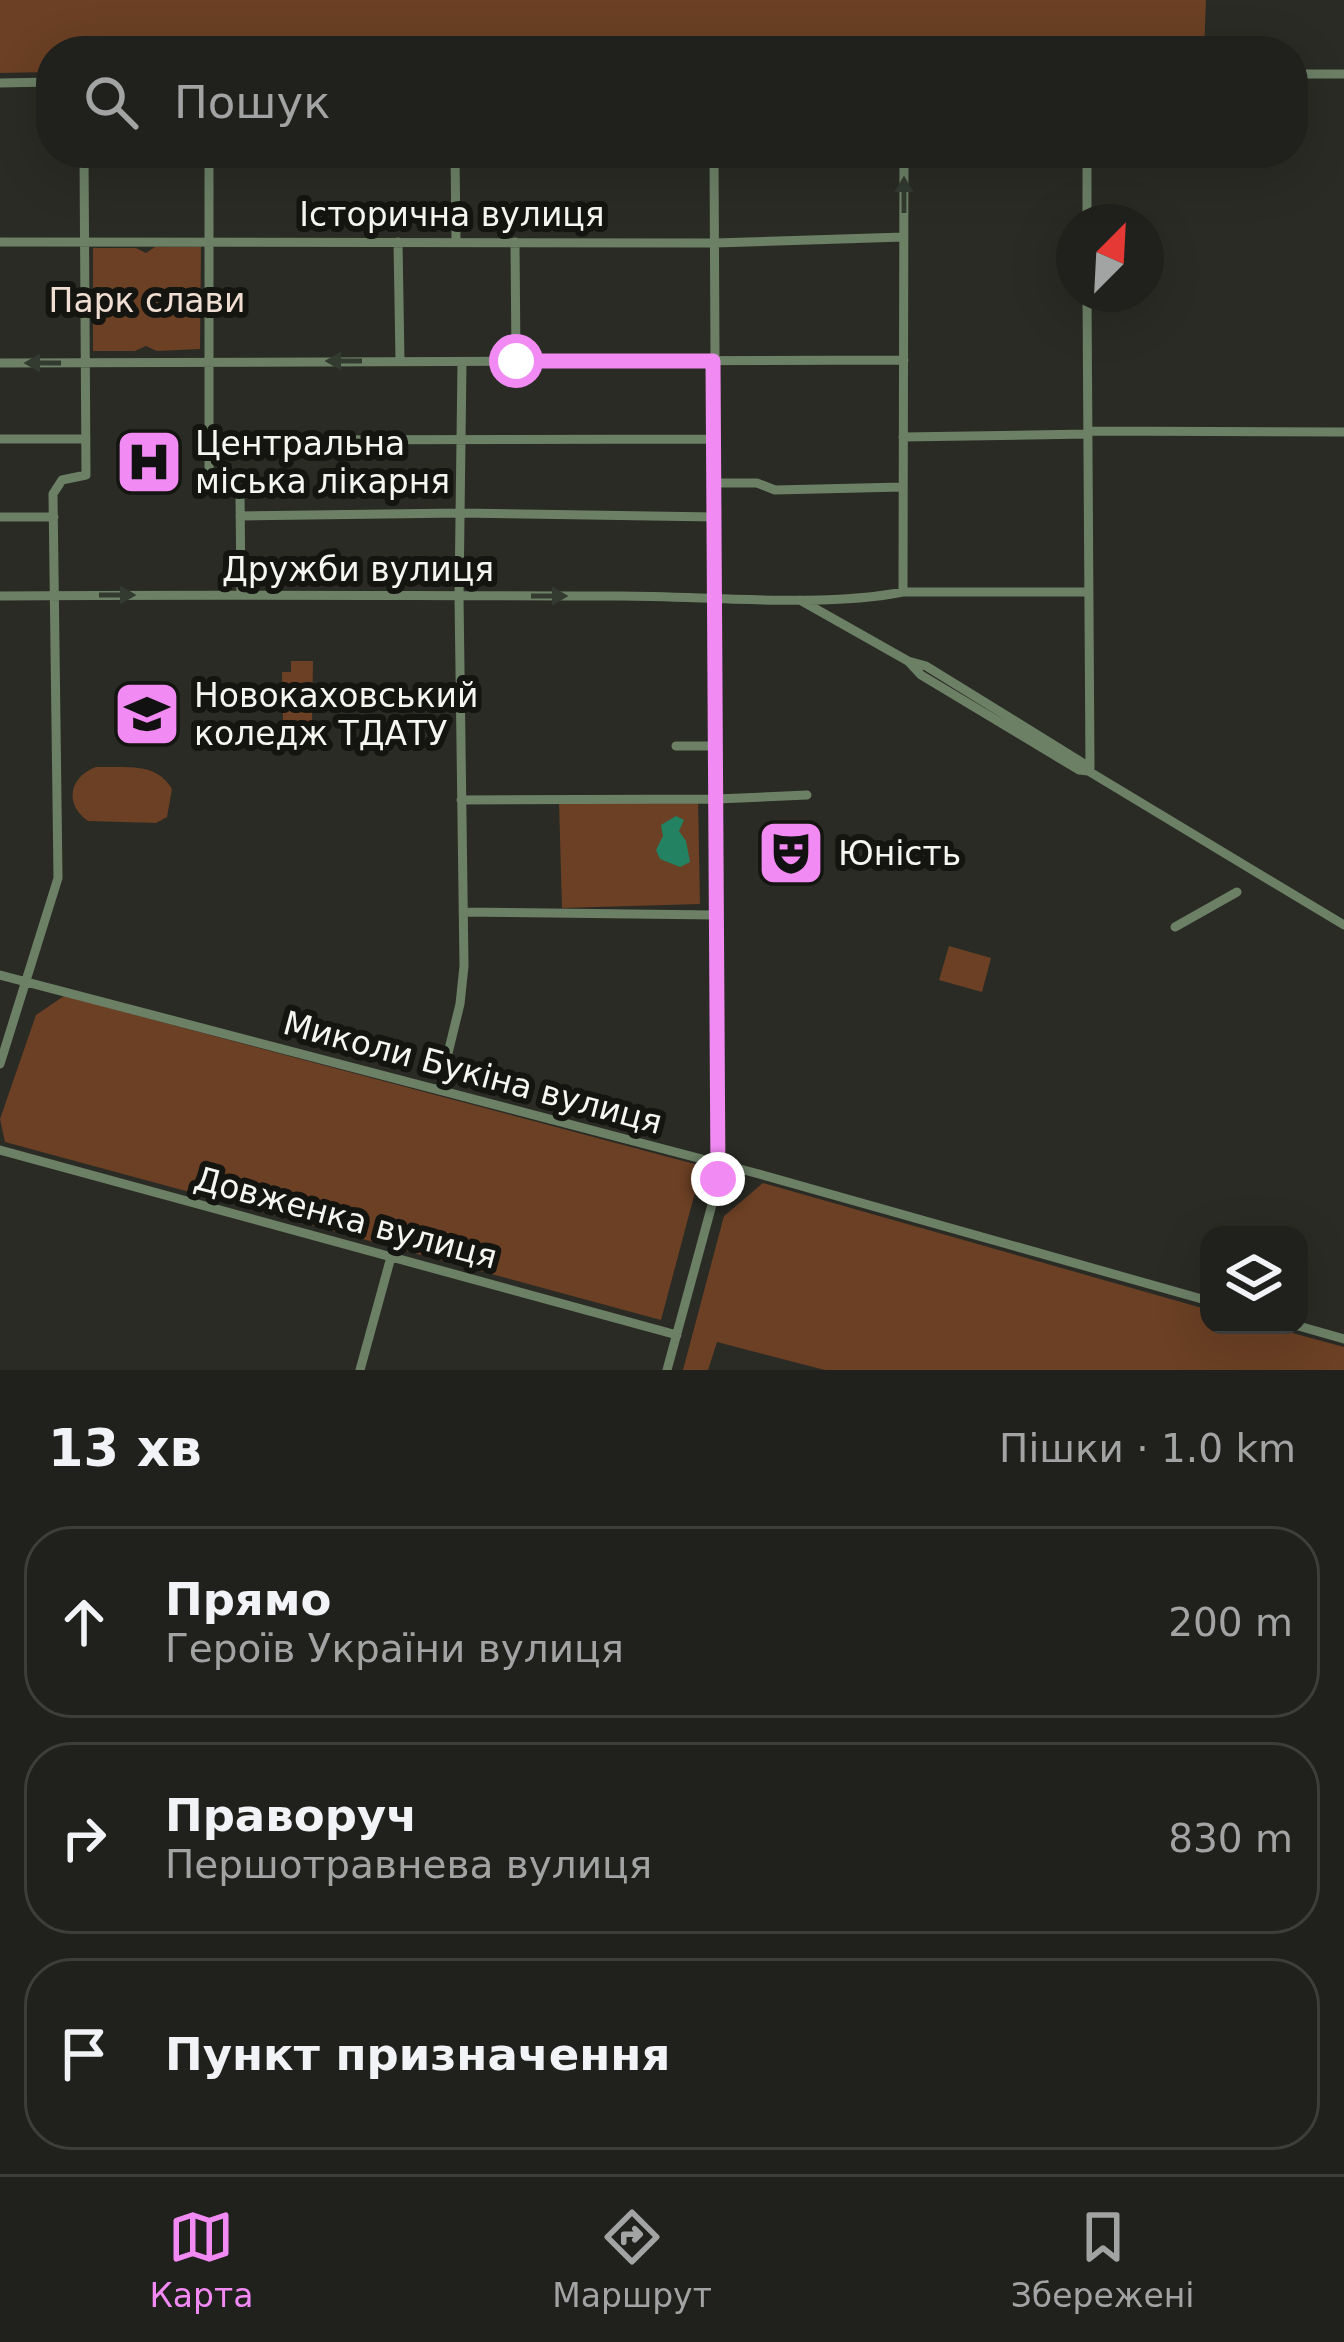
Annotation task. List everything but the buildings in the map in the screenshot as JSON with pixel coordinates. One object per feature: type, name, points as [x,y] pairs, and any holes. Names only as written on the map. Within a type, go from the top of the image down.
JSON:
[{"type":"street","points":[[1308,74],[1344,74]]},
{"type":"street","points":[[0,82],[36,82]]},
{"type":"street","points":[[0,1064],[58,878],[54,517],[56,485],[86,475],[84,168]]},
{"type":"street","points":[[209,168],[211,476],[235,484],[240,494],[241,596]]},
{"type":"street","points":[[455,168],[456,242]]},
{"type":"street","points":[[667,1370],[717,1188],[719,1163],[714,168]]},
{"type":"street","points":[[903,592],[904,168]]},
{"type":"street","points":[[1087,168],[1087,204]]},
{"type":"street","name":"Історична вулиця","points":[[0,242],[715,243],[904,238]]},
{"type":"street","points":[[398,242],[400,361]]},
{"type":"street","points":[[515,242],[516,361]]},
{"type":"street","points":[[1088,312],[1090,772]]},
{"type":"street","points":[[0,363],[904,360]]},
{"type":"street","points":[[439,1090],[461,995],[462,362]]},
{"type":"street","points":[[903,437],[1344,433]]},
{"type":"street","points":[[0,439],[86,439]]},
{"type":"street","points":[[210,440],[715,439]]},
{"type":"street","points":[[716,483],[757,483],[775,490],[902,488]]},
{"type":"street","points":[[240,516],[715,517]]},
{"type":"street","points":[[0,517],[54,517]]},
{"type":"street","name":"Дружби вулиця","points":[[0,596],[795,598],[880,597],[903,592],[1089,592]]},
{"type":"street","points":[[795,598],[908,661],[921,674],[1064,761],[1090,772],[1344,925]]},
{"type":"street","points":[[676,746],[716,746]]},
{"type":"street","points":[[461,800],[807,795]]},
{"type":"street","points":[[1175,927],[1237,892]]},
{"type":"street","points":[[463,912],[715,915]]},
{"type":"street","name":"Миколи Букіна вулиця","points":[[0,975],[719,1163],[1200,1297]]},
{"type":"street","name":"Довженка вулиця","points":[[0,1150],[677,1335]]},
{"type":"street","points":[[360,1370],[391,1257]]},
{"type":"street","points":[[1308,1329],[1344,1339]]},
{"type":"green space","points":[[0,0],[1206,0],[1205,36],[36,36],[36,72],[0,73]]},
{"type":"green space","name":"Парк слави","points":[[155,247],[201,247],[200,349],[157,351],[146,346],[135,351],[93,351],[93,248],[136,248],[146,253]]},
{"type":"green space","points":[[291,661],[313,661],[312,722],[283,722],[282,672],[291,672]]},
{"type":"green space","points":[[96,767],[138,768],[157,774],[172,789],[167,817],[156,823],[88,821],[75,807],[73,791],[80,777]]},
{"type":"green space","points":[[559,801],[698,801],[700,904],[562,908]]},
{"type":"green space","points":[[949,946],[991,958],[982,992],[939,980]]},
{"type":"green space","points":[[64,996],[702,1166],[661,1320],[5,1142],[0,1119],[36,1015]]},
{"type":"green space","points":[[763,1183],[1200,1307],[1200,1334],[1296,1334],[1344,1347],[1344,1370],[825,1370],[717,1342],[708,1370],[683,1370],[724,1216]]},
{"type":"shaded area","points":[[676,816],[684,820],[679,831],[690,862],[680,867],[660,859],[656,850],[663,836],[661,825]]},
{"type":"place","name":"Центральна міська лікарня","points":[[149,462]]},
{"type":"place","name":"Новокаховський коледж ТДАТУ","points":[[147,714]]},
{"type":"place","name":"Юність","points":[[791,853]]},
{"type":"route","points":[[516,361],[713,361],[718,1179]]}]
